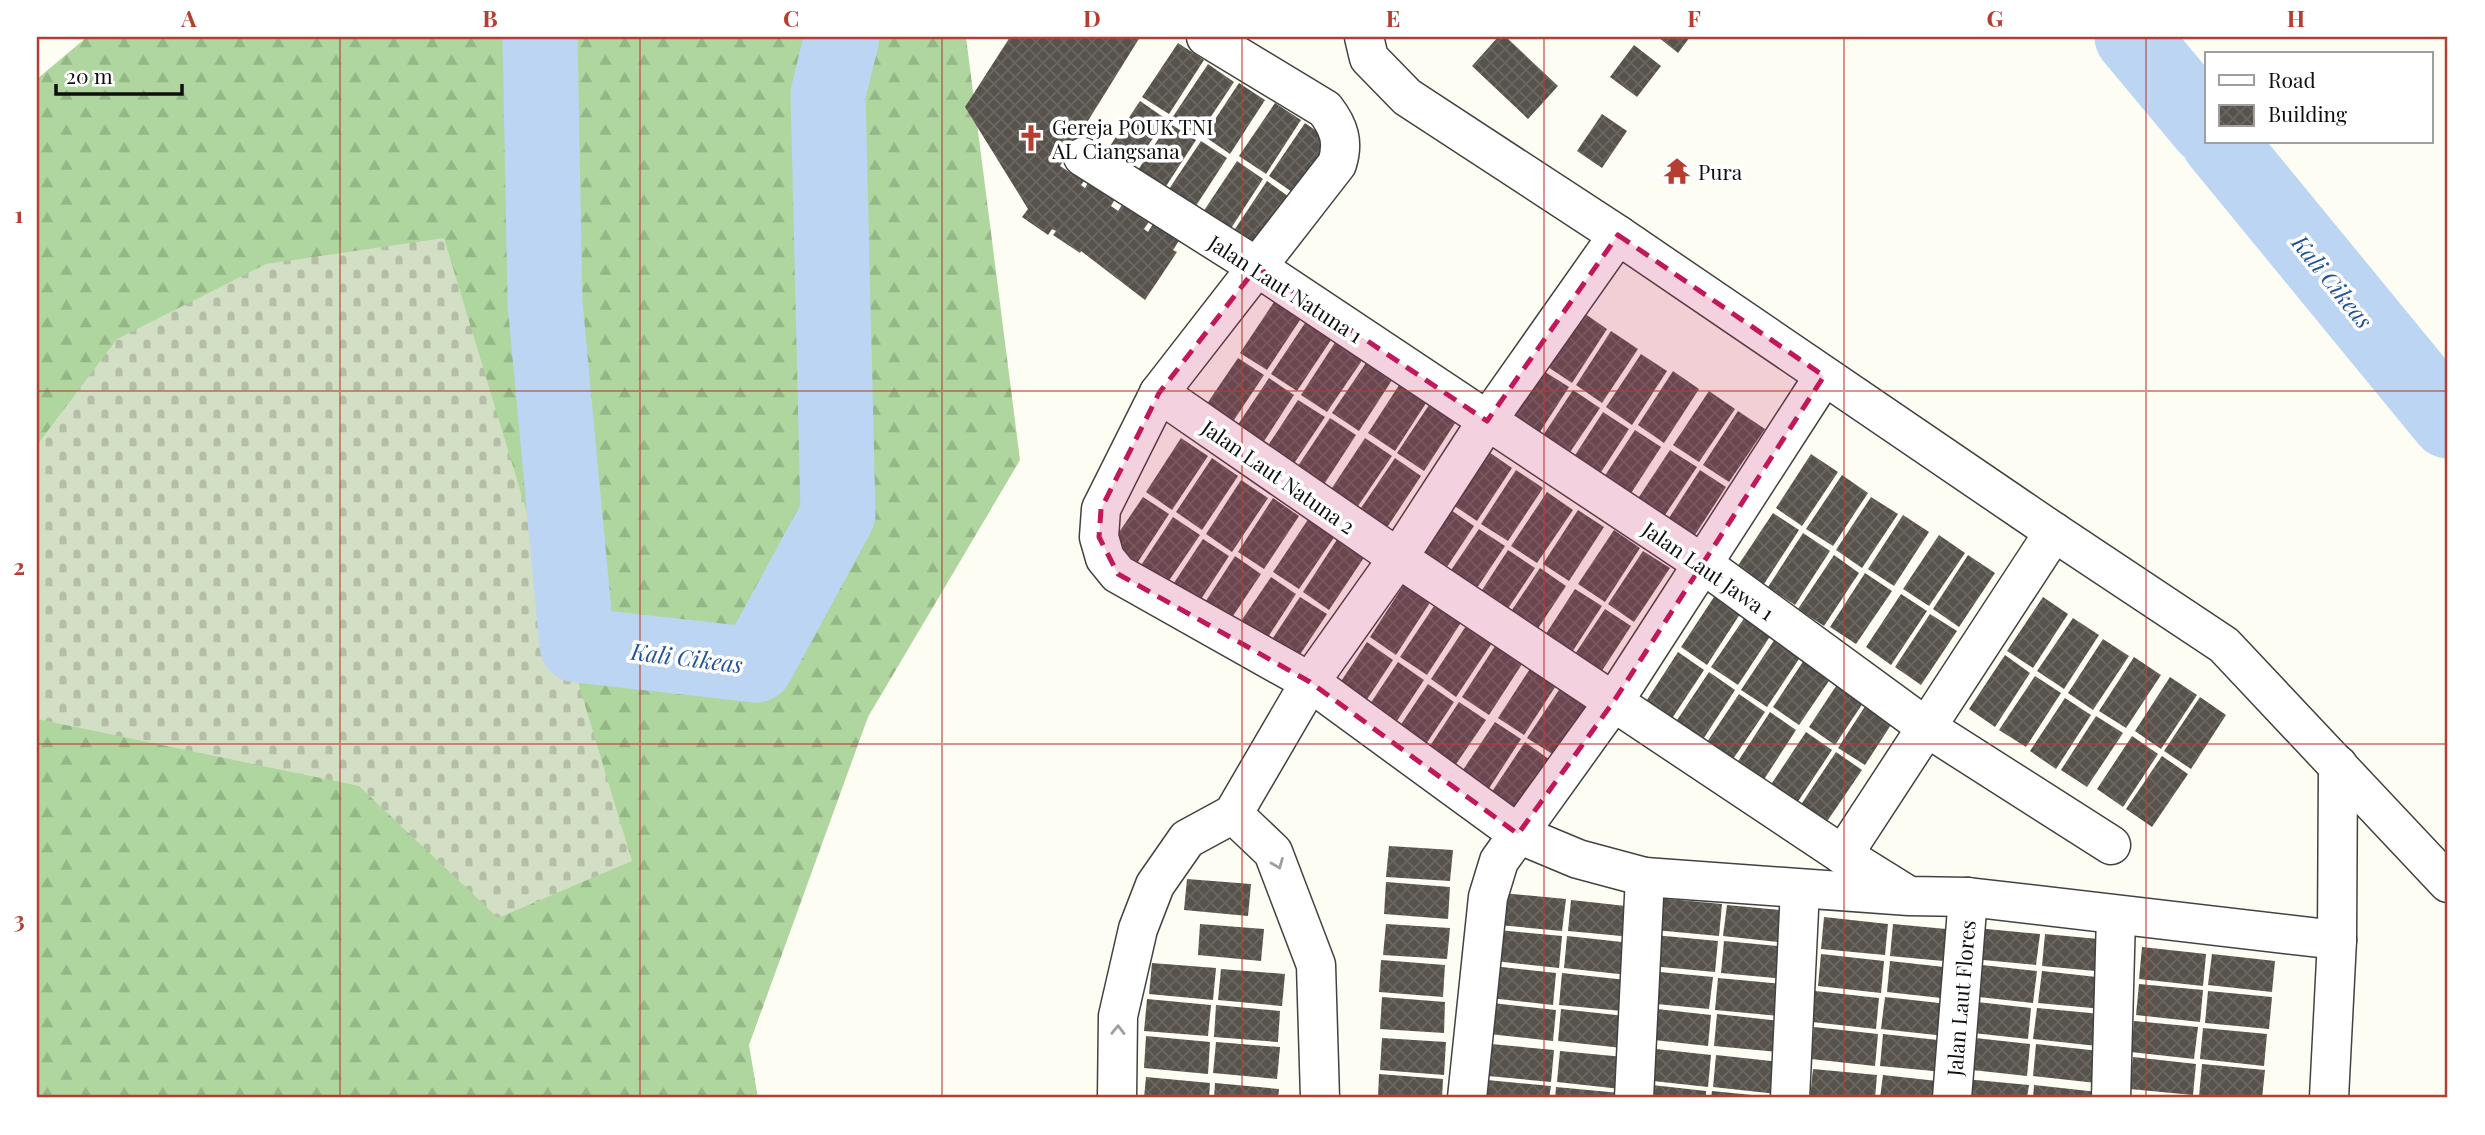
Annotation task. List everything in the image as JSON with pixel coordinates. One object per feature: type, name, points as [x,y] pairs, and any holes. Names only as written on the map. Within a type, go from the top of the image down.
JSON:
[{"type":"street","points":[[1206,37],[1325,109],[1341,136],[1341,151],[1337,164],[1159,393],[1101,509],[1099,537],[1105,558],[1118,574],[1310,682],[1518,834],[1578,859],[1645,877],[1909,896],[1968,897],[2337,940]]},
{"type":"street","points":[[1364,37],[1369,58],[1407,97],[1614,242],[1824,376],[2224,645],[2448,883]]},
{"type":"street","name":"Jalan Laut Natuna 1","points":[[1083,157],[1257,267],[1487,421]]},
{"type":"street","points":[[1117,1098],[1118,1016],[1138,929],[1155,885],[1187,839],[1233,814],[1310,682],[1398,558],[1487,421],[1614,242]]},
{"type":"street","points":[[1466,1098],[1488,897],[1499,861],[1614,701],[1824,376]]},
{"type":"street","name":"Jalan Laut Natuna 2","points":[[1159,393],[1398,558],[1843,855],[1909,896]]},
{"type":"street","name":"Jalan Laut Jawa 1","points":[[1487,421],[1703,564],[1926,727],[2111,845]]},
{"type":"street","points":[[1843,855],[2054,532]]},
{"type":"street","points":[[2329,1098],[2337,940],[2338,765]]},
{"type":"street","points":[[1233,814],[1273,852],[1317,965],[1320,1098]]},
{"type":"street","points":[[1634,1098],[1645,877]]},
{"type":"street","points":[[1790,1098],[1800,889]]},
{"type":"street","name":"Jalan Laut Flores","points":[[1952,1098],[1968,897]]},
{"type":"street","points":[[2110,1098],[2116,916]]},
{"type":"highlighted area","points":[[1618,235],[1824,376],[1614,701],[1518,834],[1310,682],[1118,574],[1099,537],[1101,509],[1159,393],[1257,267],[1487,421]]},
{"type":"green space","points":[[87,37],[966,37],[1020,460],[868,717],[749,1045],[758,1098],[37,1098],[37,79]]},
{"type":"green space","points":[[444,238],[632,861],[498,918],[359,786],[37,719],[37,445],[117,339],[266,264]]},
{"type":"building","name":"Gereja POUK TNI AL Ciangsana","points":[[1010,37],[1140,37],[1060,166],[1084,181],[1081,185],[1085,188],[1089,181],[1115,199],[1111,206],[1118,211],[1124,202],[1151,219],[1144,229],[1148,232],[1154,222],[1180,239],[1173,250],[1177,252],[1145,300],[1081,251],[1080,253],[1053,235],[1056,231],[1052,229],[1048,235],[1022,217],[1028,209],[965,107]]},
{"type":"building","points":[[1498,37],[1506,37],[1558,86],[1528,119],[1472,66]]},
{"type":"building","points":[[1658,37],[1690,37],[1678,53]]},
{"type":"building","points":[[1178,43],[1204,60],[1169,114],[1142,97]]},
{"type":"building","points":[[1634,45],[1661,66],[1637,97],[1610,77]]},
{"type":"building","points":[[1208,64],[1234,82],[1198,136],[1172,118]]},
{"type":"building","points":[[1239,83],[1265,100],[1230,154],[1204,136]]},
{"type":"building","points":[[1140,101],[1166,119],[1130,172],[1104,155]]},
{"type":"building","points":[[1275,103],[1301,120],[1266,174],[1239,156]]},
{"type":"building","points":[[1602,114],[1627,131],[1602,168],[1577,151]]},
{"type":"building","points":[[1169,123],[1196,140],[1161,194],[1134,176]]},
{"type":"building","points":[[1305,123],[1331,141],[1295,194],[1269,176]]},
{"type":"building","points":[[1201,141],[1227,158],[1192,212],[1165,195]]},
{"type":"building","points":[[1237,161],[1263,179],[1228,233],[1201,215]]},
{"type":"building","points":[[1267,181],[1292,199],[1257,253],[1231,235]]},
{"type":"building","points":[[1276,299],[1302,317],[1267,370],[1240,353]]},
{"type":"building","points":[[1581,311],[1607,329],[1572,383],[1545,365]]},
{"type":"building","points":[[1307,320],[1333,337],[1297,391],[1271,374]]},
{"type":"building","points":[[1611,331],[1638,349],[1602,403],[1576,385]]},
{"type":"building","points":[[1336,341],[1363,359],[1327,412],[1301,395]]},
{"type":"building","points":[[1641,354],[1667,371],[1632,425],[1606,407]]},
{"type":"building","points":[[1238,358],[1264,375],[1228,429],[1202,411]]},
{"type":"building","points":[[1368,360],[1394,377],[1359,431],[1332,413]]},
{"type":"building","points":[[1542,370],[1569,387],[1534,441],[1507,423]]},
{"type":"building","points":[[1673,371],[1699,389],[1664,443],[1638,425]]},
{"type":"building","points":[[1269,378],[1294,395],[1259,449],[1233,432]]},
{"type":"building","points":[[1403,379],[1430,397],[1395,451],[1368,433]]},
{"type":"building","points":[[1573,390],[1600,408],[1564,461],[1538,443]]},
{"type":"building","points":[[1709,391],[1735,409],[1699,462],[1673,445]]},
{"type":"building","points":[[1433,399],[1459,417],[1424,471],[1397,453]]},
{"type":"building","points":[[1298,400],[1325,417],[1289,471],[1263,453]]},
{"type":"building","points":[[1738,411],[1765,429],[1729,482],[1703,465]]},
{"type":"building","points":[[1603,412],[1629,429],[1594,483],[1568,466]]},
{"type":"building","points":[[1330,418],[1356,435],[1321,489],[1294,472]]},
{"type":"building","points":[[1635,430],[1661,447],[1626,501],[1600,483]]},
{"type":"building","points":[[1181,438],[1208,456],[1172,510],[1146,492]]},
{"type":"building","points":[[1365,438],[1392,456],[1356,509],[1330,491]]},
{"type":"building","points":[[1486,450],[1512,468],[1477,521],[1450,503]]},
{"type":"building","points":[[1670,450],[1697,467],[1661,521],[1635,503]]},
{"type":"building","points":[[1811,454],[1838,472],[1802,526],[1776,508]]},
{"type":"building","points":[[1212,458],[1238,476],[1202,530],[1176,512]]},
{"type":"building","points":[[1395,458],[1421,476],[1386,529],[1359,511]]},
{"type":"building","points":[[1516,470],[1543,488],[1508,541],[1481,524]]},
{"type":"building","points":[[1700,470],[1726,487],[1691,541],[1665,524]]},
{"type":"building","points":[[1842,475],[1868,493],[1833,546],[1806,529]]},
{"type":"building","points":[[1241,480],[1268,498],[1232,552],[1206,534]]},
{"type":"building","points":[[1547,492],[1573,510],[1537,563],[1511,546]]},
{"type":"building","points":[[1143,497],[1169,514],[1134,568],[1107,550]]},
{"type":"building","points":[[1871,497],[1898,514],[1862,568],[1836,550]]},
{"type":"building","points":[[1273,498],[1299,516],[1264,569],[1238,552]]},
{"type":"building","points":[[1448,508],[1474,526],[1439,579],[1412,562]]},
{"type":"building","points":[[1578,510],[1604,527],[1569,581],[1543,564]]},
{"type":"building","points":[[1773,513],[1799,530],[1764,584],[1737,567]]},
{"type":"building","points":[[1903,515],[1929,532],[1894,586],[1868,569]]},
{"type":"building","points":[[1173,517],[1200,535],[1164,588],[1138,570]]},
{"type":"building","points":[[1309,518],[1335,536],[1299,589],[1273,572]]},
{"type":"building","points":[[1479,529],[1505,546],[1469,600],[1443,582]]},
{"type":"building","points":[[1614,530],[1640,548],[1605,602],[1578,584]]},
{"type":"building","points":[[1803,533],[1830,551],[1795,605],[1768,587]]},
{"type":"building","points":[[1939,535],[1965,553],[1929,606],[1903,589]]},
{"type":"building","points":[[1338,538],[1365,556],[1329,610],[1303,592]]},
{"type":"building","points":[[1203,539],[1229,556],[1194,610],[1168,592]]},
{"type":"building","points":[[1508,550],[1535,568],[1499,622],[1473,604]]},
{"type":"building","points":[[1643,551],[1670,568],[1634,622],[1608,604]]},
{"type":"building","points":[[1834,555],[1859,573],[1824,626],[1798,609]]},
{"type":"building","points":[[1968,555],[1995,573],[1959,627],[1933,609]]},
{"type":"building","points":[[1235,556],[1261,574],[1225,628],[1200,610]]},
{"type":"building","points":[[1540,568],[1566,586],[1531,639],[1504,622]]},
{"type":"building","points":[[1865,573],[1892,591],[1856,644],[1830,627]]},
{"type":"building","points":[[1271,577],[1296,594],[1261,648],[1235,630]]},
{"type":"building","points":[[1405,583],[1431,601],[1396,655],[1370,637]]},
{"type":"building","points":[[1575,589],[1602,606],[1567,660],[1540,643]]},
{"type":"building","points":[[1716,594],[1742,611],[1707,665],[1681,647]]},
{"type":"building","points":[[1901,594],[1927,611],[1891,665],[1866,647]]},
{"type":"building","points":[[1300,597],[1327,614],[1291,668],[1265,650]]},
{"type":"building","points":[[2043,597],[2068,614],[2033,668],[2007,651]]},
{"type":"building","points":[[1436,603],[1462,621],[1427,675],[1400,657]]},
{"type":"building","points":[[1605,609],[1631,626],[1596,680],[1569,663]]},
{"type":"building","points":[[1747,614],[1773,632],[1738,685],[1711,667]]},
{"type":"building","points":[[1930,614],[1957,631],[1921,685],[1895,667]]},
{"type":"building","points":[[2073,618],[2099,635],[2064,689],[2037,671]]},
{"type":"building","points":[[1466,626],[1492,643],[1456,697],[1431,679]]},
{"type":"building","points":[[1777,636],[1803,653],[1767,707],[1741,690]]},
{"type":"building","points":[[2103,639],[2129,656],[2093,710],[2068,693]]},
{"type":"building","points":[[1367,642],[1393,660],[1358,713],[1332,695]]},
{"type":"building","points":[[1497,643],[1524,661],[1489,715],[1462,697]]},
{"type":"building","points":[[1678,652],[1704,670],[1669,723],[1643,706]]},
{"type":"building","points":[[1808,654],[1835,672],[1799,725],[1773,707]]},
{"type":"building","points":[[2005,655],[2030,673],[1995,727],[1969,709]]},
{"type":"building","points":[[2134,657],[2161,675],[2126,728],[2099,711]]},
{"type":"building","points":[[1398,662],[1424,680],[1389,733],[1362,716]]},
{"type":"building","points":[[1533,664],[1559,681],[1524,735],[1498,718]]},
{"type":"building","points":[[1709,672],[1735,690],[1700,744],[1673,726]]},
{"type":"building","points":[[1844,674],[1871,691],[1835,745],[1809,727]]},
{"type":"building","points":[[2035,676],[2061,693],[2026,747],[1999,730]]},
{"type":"building","points":[[2170,677],[2197,695],[2161,749],[2135,731]]},
{"type":"building","points":[[1428,684],[1454,702],[1418,756],[1392,738]]},
{"type":"building","points":[[1563,684],[1589,701],[1554,755],[1527,738]]},
{"type":"building","points":[[1739,694],[1765,712],[1729,765],[1703,748]]},
{"type":"building","points":[[1873,694],[1900,711],[1865,765],[1838,748]]},
{"type":"building","points":[[2200,697],[2226,715],[2191,769],[2164,751]]},
{"type":"building","points":[[2065,698],[2091,715],[2056,769],[2030,751]]},
{"type":"building","points":[[1459,702],[1486,720],[1450,773],[1424,755]]},
{"type":"building","points":[[1770,712],[1796,730],[1761,784],[1735,766]]},
{"type":"building","points":[[2096,716],[2123,733],[2087,787],[2061,770]]},
{"type":"building","points":[[1495,722],[1521,739],[1486,793],[1459,776]]},
{"type":"building","points":[[1806,732],[1832,750],[1797,803],[1770,786]]},
{"type":"building","points":[[2132,736],[2158,754],[2123,807],[2097,789]]},
{"type":"building","points":[[1525,742],[1550,760],[1515,813],[1489,796]]},
{"type":"building","points":[[1836,752],[1862,770],[1826,823],[1800,806]]},
{"type":"building","points":[[2162,756],[2188,774],[2152,827],[2126,809]]},
{"type":"building","points":[[1389,846],[1453,850],[1450,881],[1386,877]]},
{"type":"building","points":[[1187,879],[1251,884],[1248,916],[1184,910]]},
{"type":"building","points":[[1386,882],[1450,887],[1448,919],[1384,914]]},
{"type":"building","points":[[1502,893],[1566,899],[1562,931],[1499,925]]},
{"type":"building","points":[[1658,898],[1722,904],[1719,936],[1655,930]]},
{"type":"building","points":[[1571,900],[1635,907],[1632,937],[1568,931]]},
{"type":"building","points":[[1727,905],[1791,911],[1787,943],[1723,936]]},
{"type":"building","points":[[1824,917],[1888,924],[1885,955],[1821,949]]},
{"type":"building","points":[[1200,924],[1264,929],[1261,961],[1198,955]]},
{"type":"building","points":[[1386,924],[1450,928],[1447,959],[1383,955]]},
{"type":"building","points":[[1893,924],[1957,930],[1954,962],[1890,956]]},
{"type":"building","points":[[1976,928],[2040,934],[2036,965],[1973,959]]},
{"type":"building","points":[[1498,930],[1562,936],[1559,968],[1495,961]]},
{"type":"building","points":[[2045,934],[2109,940],[2106,972],[2042,966]]},
{"type":"building","points":[[1654,935],[1718,941],[1715,972],[1651,966]]},
{"type":"building","points":[[1567,936],[1631,943],[1628,975],[1564,968]]},
{"type":"building","points":[[1724,941],[1787,947],[1784,979],[1721,973]]},
{"type":"building","points":[[2142,947],[2206,954],[2203,986],[2139,979]]},
{"type":"building","points":[[1821,954],[1884,961],[1881,993],[1818,986]]},
{"type":"building","points":[[2212,954],[2275,961],[2272,992],[2208,985]]},
{"type":"building","points":[[1381,960],[1445,965],[1443,997],[1379,992]]},
{"type":"building","points":[[1890,961],[1953,968],[1950,999],[1887,992]]},
{"type":"building","points":[[1152,963],[1216,968],[1213,1000],[1149,994]]},
{"type":"building","points":[[1973,964],[2037,971],[2033,1003],[1970,996]]},
{"type":"building","points":[[1493,966],[1556,973],[1553,1005],[1490,998]]},
{"type":"building","points":[[1221,969],[1285,974],[1282,1006],[1218,1000]]},
{"type":"building","points":[[1649,971],[1713,977],[1709,1009],[1646,1003]]},
{"type":"building","points":[[2042,971],[2106,978],[2103,1009],[2038,1003]]},
{"type":"building","points":[[1562,973],[1626,980],[1622,1011],[1559,1005]]},
{"type":"building","points":[[1718,978],[1782,984],[1779,1016],[1715,1010]]},
{"type":"building","points":[[2139,984],[2203,990],[2200,1022],[2136,1015]]},
{"type":"building","points":[[1815,991],[1879,998],[1876,1029],[1812,1022]]},
{"type":"building","points":[[2208,991],[2272,997],[2269,1029],[2205,1023]]},
{"type":"building","points":[[1382,997],[1445,1002],[1444,1033],[1380,1029]]},
{"type":"building","points":[[1885,997],[1948,1004],[1945,1036],[1881,1029]]},
{"type":"building","points":[[1147,999],[1211,1005],[1208,1036],[1144,1031]]},
{"type":"building","points":[[1968,1001],[2031,1008],[2028,1039],[1964,1032]]},
{"type":"building","points":[[1492,1003],[1556,1010],[1553,1041],[1489,1034]]},
{"type":"building","points":[[1216,1005],[1280,1011],[1278,1042],[1214,1037]]},
{"type":"building","points":[[1648,1008],[1711,1015],[1708,1046],[1645,1039]]},
{"type":"building","points":[[2037,1008],[2101,1014],[2097,1046],[2033,1039]]},
{"type":"building","points":[[1561,1009],[1625,1016],[1622,1048],[1558,1041]]},
{"type":"building","points":[[1717,1014],[1781,1021],[1778,1052],[1714,1046]]},
{"type":"building","points":[[2134,1021],[2198,1027],[2194,1059],[2131,1052]]},
{"type":"building","points":[[1814,1027],[1878,1034],[1875,1066],[1811,1059]]},
{"type":"building","points":[[2203,1028],[2267,1034],[2264,1066],[2200,1059]]},
{"type":"building","points":[[1883,1034],[1947,1041],[1944,1072],[1880,1066]]},
{"type":"building","points":[[1146,1036],[1210,1042],[1208,1074],[1144,1068]]},
{"type":"building","points":[[1966,1037],[2030,1044],[2027,1076],[1963,1069]]},
{"type":"building","points":[[1382,1038],[1446,1042],[1444,1075],[1380,1070]]},
{"type":"building","points":[[1216,1042],[1280,1047],[1277,1079],[1213,1073]]},
{"type":"building","points":[[1491,1044],[1554,1050],[1551,1082],[1488,1076]]},
{"type":"building","points":[[2036,1044],[2099,1051],[2096,1083],[2033,1076]]},
{"type":"building","points":[[1647,1048],[1711,1055],[1708,1087],[1644,1080]]},
{"type":"building","points":[[1560,1051],[1624,1057],[1621,1089],[1557,1082]]},
{"type":"building","points":[[1716,1055],[1780,1062],[1777,1094],[1713,1087]]},
{"type":"building","points":[[2133,1057],[2196,1064],[2193,1095],[2130,1089]]},
{"type":"building","points":[[2202,1064],[2265,1070],[2262,1098],[2199,1096]]},
{"type":"building","points":[[1813,1069],[1877,1075],[1875,1098],[1810,1098]]},
{"type":"building","points":[[1379,1074],[1443,1079],[1442,1098],[1378,1098]]},
{"type":"building","points":[[1883,1075],[1946,1082],[1944,1098],[1880,1098]]},
{"type":"building","points":[[1146,1077],[1210,1083],[1209,1098],[1144,1098]]},
{"type":"building","points":[[1965,1079],[2029,1085],[2027,1098],[1963,1098]]},
{"type":"building","points":[[1487,1080],[1551,1086],[1549,1098],[1486,1098]]},
{"type":"building","points":[[1215,1083],[1279,1089],[1278,1098],[1214,1098]]},
{"type":"building","points":[[1643,1084],[1706,1091],[1706,1098],[1642,1098]]},
{"type":"building","points":[[2034,1085],[2098,1092],[2098,1098],[2033,1098]]},
{"type":"building","points":[[1556,1087],[1620,1093],[1619,1098],[1555,1098]]},
{"type":"building","points":[[1712,1091],[1762,1096],[1762,1098],[1711,1098]]},
{"type":"waterway","name":"Kali Cikeas","points":[[540,37],[545,303],[577,645],[756,665],[838,514],[828,94],[842,37]]},
{"type":"waterway","name":"Kali Cikeas","points":[[2132,37],[2205,125]]},
{"type":"waterway","name":"Kali Cikeas","points":[[2221,144],[2448,421]]},
{"type":"place","name":"Gereja POUK TNI AL Ciangsana","points":[[1031,138]]},
{"type":"place","name":"Pura","points":[[1677,171]]}]
